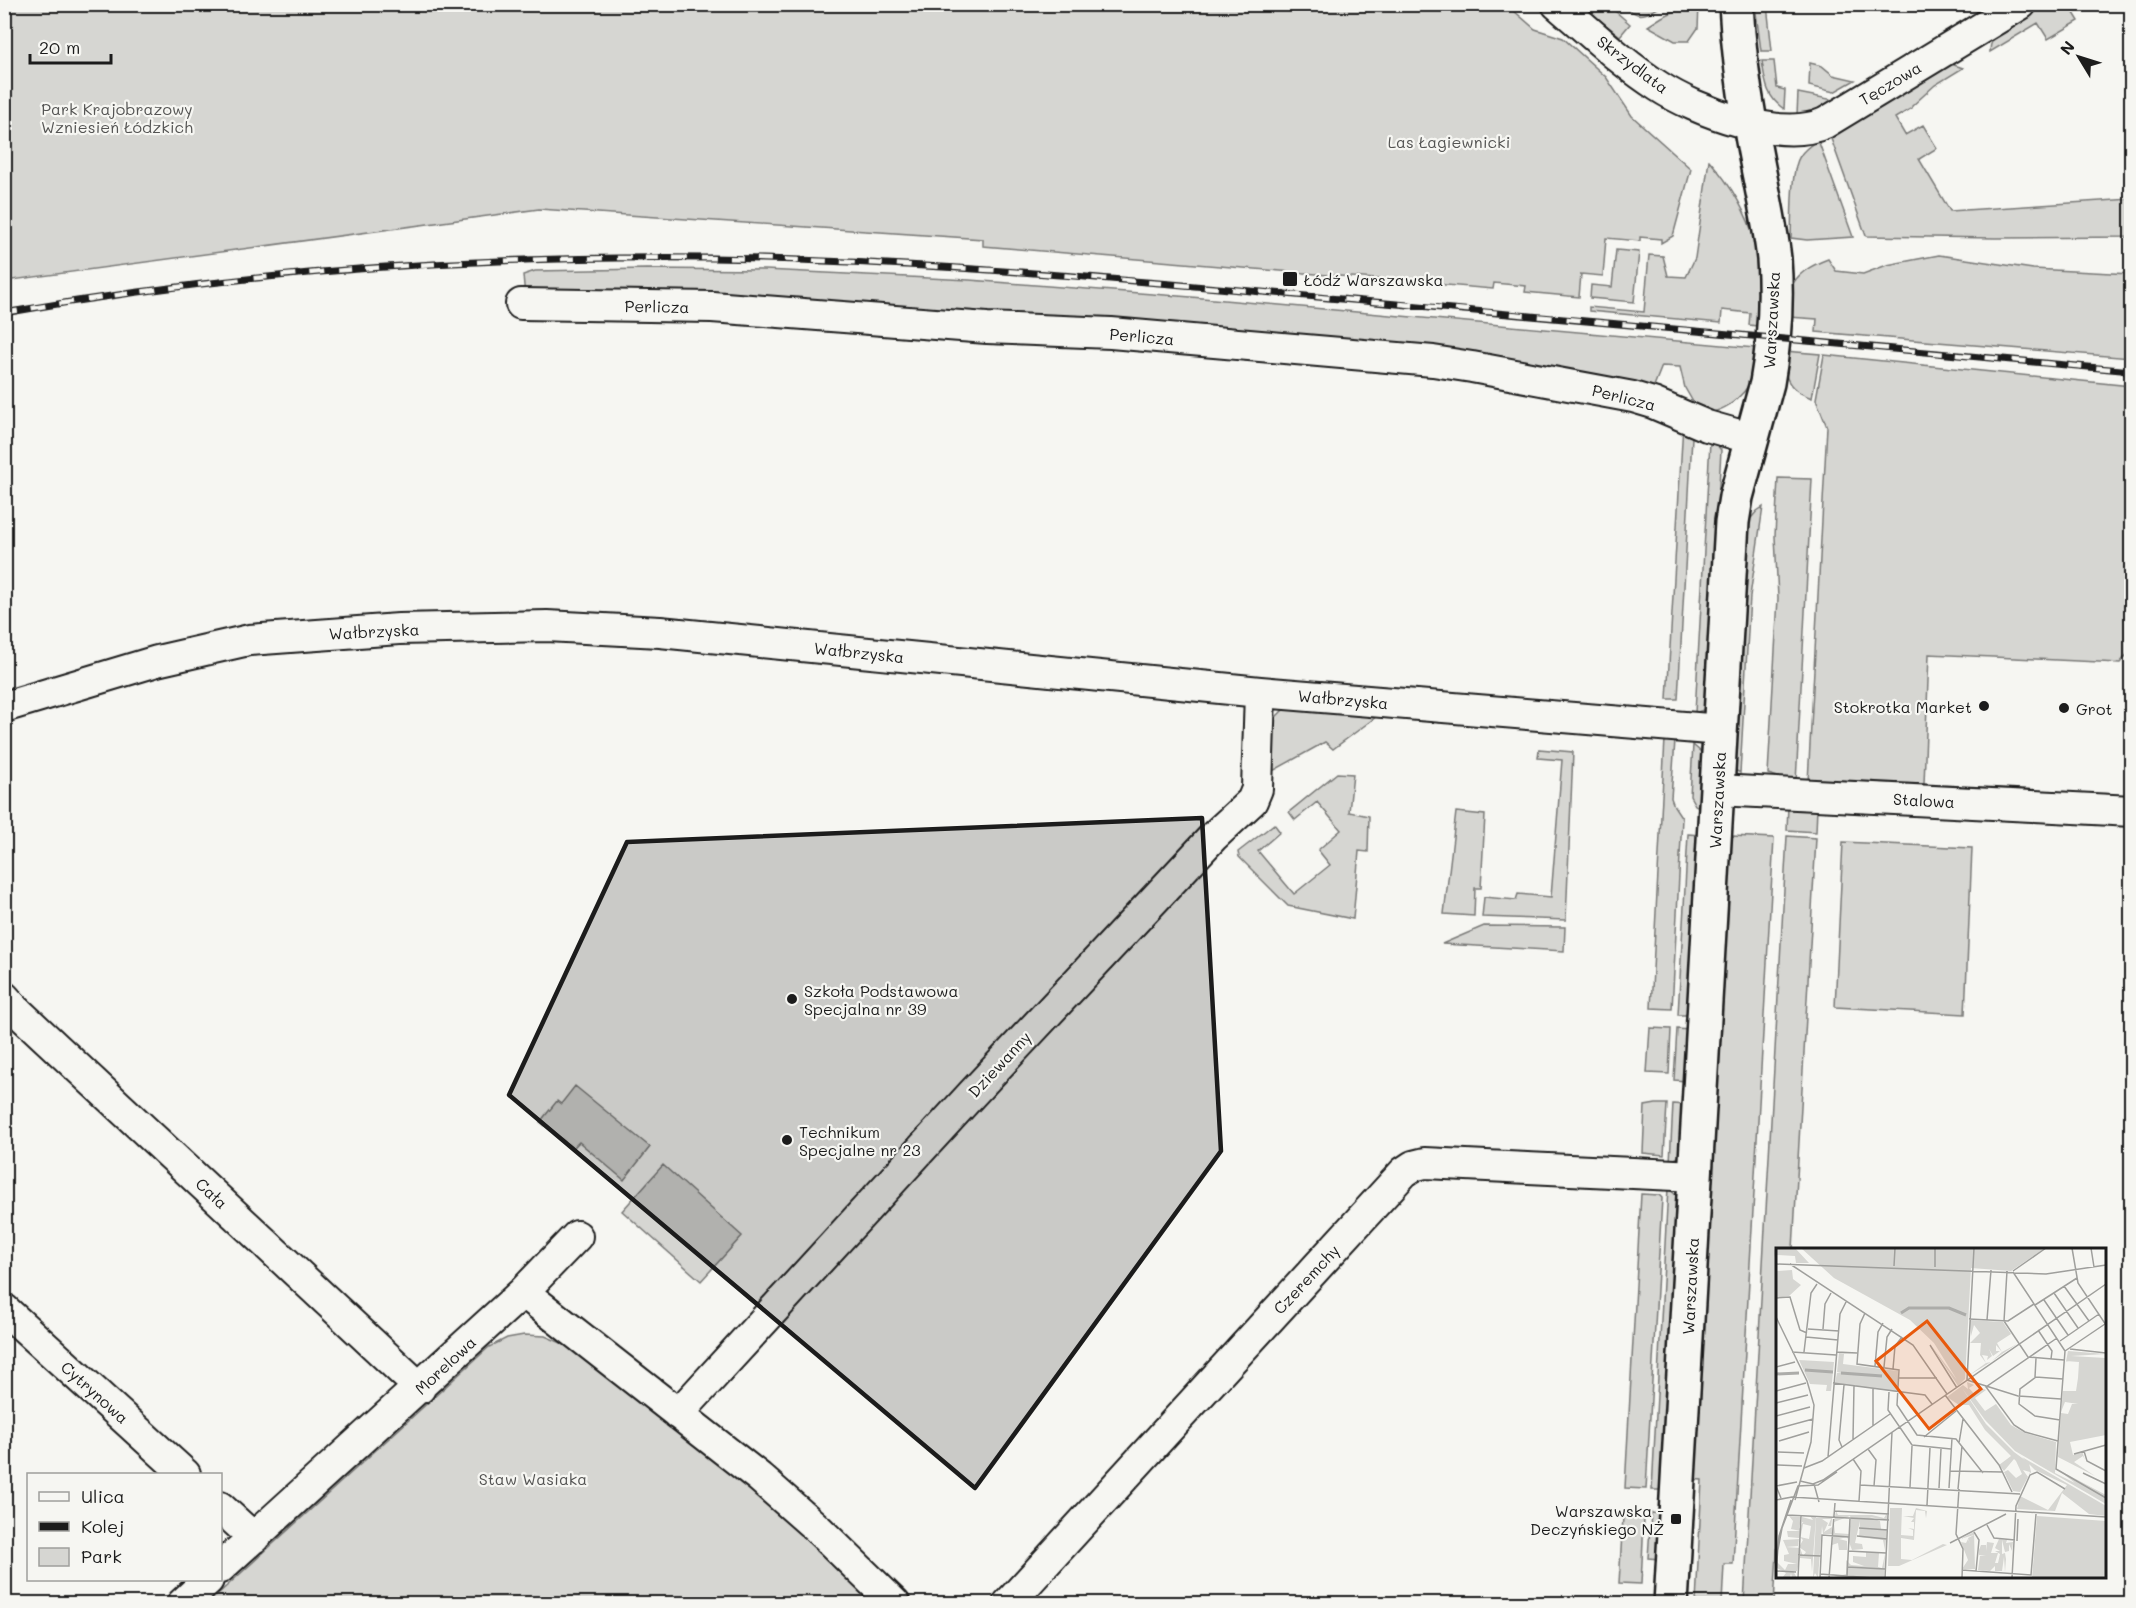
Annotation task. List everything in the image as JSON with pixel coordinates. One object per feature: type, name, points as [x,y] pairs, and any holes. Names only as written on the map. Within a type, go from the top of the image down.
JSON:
[{"type":"street","name":"Skrzydlata","points":[[1557,4],[1659,88],[1700,107],[1750,123]]},
{"type":"street","name":"Warszawska","points":[[1671,1604],[1732,522],[1736,497],[1771,364],[1774,260],[1750,123],[1740,55],[1736,4]]},
{"type":"street","name":"Tęczowa","points":[[1750,123],[1789,129],[1819,125],[2020,4]]},
{"type":"street","name":"Perlicza","points":[[521,304],[712,307],[987,328],[1111,333],[1433,362],[1633,397],[1707,426],[1753,439]]},
{"type":"street","name":"Wałbrzyska","points":[[4,707],[157,661],[249,640],[399,628],[540,626],[660,632],[1260,692],[1721,730]]},
{"type":"street","name":"Dziewanny","points":[[678,1414],[955,1112],[1213,837],[1252,801],[1257,789],[1260,692]]},
{"type":"street","name":"Stalowa","points":[[1718,790],[2132,811]]},
{"type":"street","name":"Cała","points":[[4,997],[420,1388]]},
{"type":"street","name":"Czeremchy","points":[[1008,1604],[1404,1172],[1413,1166],[1425,1163],[1696,1176]]},
{"type":"street","name":"Morelowa","points":[[222,1566],[420,1388],[523,1292],[577,1236]]},
{"type":"street","points":[[523,1292],[789,1502],[895,1604]]},
{"type":"street","name":"Cytrynowa","points":[[4,1309],[184,1473]]},
{"type":"street","points":[[222,1509],[254,1538]]},
{"type":"street","points":[[182,1604],[207,1581]]},
{"type":"highlighted area","points":[[1202,818],[1221,1151],[975,1488],[509,1095],[627,842]]},
{"type":"green space","name":"Las Łagiewnicki","points":[[4,5],[1507,5],[1535,29],[1563,38],[1606,77],[1632,116],[1691,169],[1673,236],[1661,243],[1661,239],[1640,237],[1640,241],[1606,238],[1603,276],[1581,274],[1579,297],[1525,292],[1526,286],[1494,283],[1493,289],[983,246],[983,239],[539,209],[5,281]]},
{"type":"green space","points":[[1581,5],[1608,5],[1630,24],[1620,36]]},
{"type":"green space","points":[[1623,5],[1634,9],[1644,5],[1664,5],[1639,14]]},
{"type":"green space","points":[[1688,5],[1699,5],[1698,28],[1689,41],[1675,41],[1648,26],[1662,17]]},
{"type":"green space","points":[[1755,5],[1767,5],[1772,51],[1761,51]]},
{"type":"green space","points":[[2042,5],[2069,5],[2079,21],[2048,39],[2038,23],[1990,52],[1991,44],[2001,29]]},
{"type":"green space","points":[[1762,61],[1774,61],[1777,88],[1785,90],[1784,109],[1770,94]]},
{"type":"green space","points":[[1810,63],[1822,66],[1833,75],[1855,80],[1834,92],[1809,86]]},
{"type":"green space","points":[[1951,64],[1963,68],[1935,85],[1912,108],[1895,118],[1905,135],[1923,125],[1937,148],[1919,159],[1950,211],[2131,199],[2131,237],[1866,236],[1829,133]]},
{"type":"green space","points":[[1798,93],[1839,101],[1821,112],[1797,115]]},
{"type":"green space","points":[[1818,140],[1853,237],[1807,240],[1791,238],[1793,183],[1797,163],[1804,151]]},
{"type":"green space","points":[[1709,160],[1737,199],[1748,221],[1756,244],[1760,268],[1759,343],[1754,374],[1737,399],[1720,410],[1710,413],[1700,414],[1685,388],[1680,367],[1662,366],[1654,386],[1648,391],[525,296],[523,275],[535,271],[765,270],[969,280],[1191,297],[1755,348],[1757,326],[1749,325],[1750,313],[1722,310],[1721,323],[1589,311],[1589,307],[1644,312],[1649,255],[1663,256],[1668,276],[1686,277],[1695,258]]},
{"type":"green space","points":[[1616,250],[1639,252],[1634,302],[1590,298],[1591,285],[1612,287]]},
{"type":"green space","points":[[1939,255],[2033,269],[2131,274],[2131,358],[1816,332],[1817,319],[1789,317],[1785,351],[1820,354],[1812,398],[1800,393],[1791,385],[1785,370],[1784,359],[1785,329],[1791,289],[1801,274],[1828,259],[1836,271],[1863,274],[1887,265]]},
{"type":"green space","points":[[1824,355],[2131,386],[2131,650],[2120,663],[1929,654],[1924,784],[1808,782],[1827,427],[1816,399]]},
{"type":"green space","points":[[1683,424],[1692,437],[1678,699],[1667,699]]},
{"type":"green space","points":[[1710,442],[1716,444],[1721,450],[1707,703],[1703,710],[1695,713]]},
{"type":"green space","points":[[1778,478],[1812,479],[1796,782],[1768,774],[1778,598],[1775,536]]},
{"type":"green space","points":[[1763,507],[1750,596],[1740,773],[1735,770],[1734,765],[1747,523]]},
{"type":"green space","points":[[1285,708],[1375,713],[1376,717],[1333,749],[1325,742],[1271,772],[1273,720]]},
{"type":"green space","points":[[1665,739],[1675,740],[1671,798],[1682,818],[1672,1009],[1651,1008]]},
{"type":"green space","points":[[1693,745],[1703,756],[1701,808],[1695,805],[1690,796]]},
{"type":"green space","points":[[1539,749],[1573,752],[1566,920],[1482,917],[1484,897],[1516,900],[1518,894],[1551,897],[1562,760],[1538,758]]},
{"type":"green space","points":[[1337,773],[1353,774],[1349,812],[1369,816],[1368,852],[1359,851],[1353,919],[1288,906],[1239,857],[1238,852],[1274,824],[1280,832],[1258,851],[1294,894],[1330,865],[1318,850],[1341,830],[1317,802],[1295,820],[1289,812]]},
{"type":"green space","points":[[1788,806],[1817,807],[1816,832],[1787,830]]},
{"type":"green space","points":[[1456,812],[1485,815],[1481,888],[1475,888],[1474,916],[1444,914]]},
{"type":"green space","points":[[1688,834],[1700,835],[1690,1015],[1678,1015]]},
{"type":"green space","points":[[1731,836],[1774,838],[1733,1564],[1724,1564],[1722,1603],[1696,1603],[1702,1480],[1691,1479],[1700,1398]]},
{"type":"green space","points":[[1787,836],[1816,838],[1793,1248],[1776,1248],[1776,1570],[1774,1603],[1744,1603]]},
{"type":"green space","points":[[1843,842],[1972,848],[1965,1014],[1835,1007]]},
{"type":"green space","points":[[1484,926],[1565,927],[1564,951],[1442,944]]},
{"type":"green space","points":[[1650,1028],[1671,1029],[1669,1074],[1647,1073]]},
{"type":"green space","points":[[1677,1029],[1689,1030],[1686,1081],[1674,1080]]},
{"type":"green space","points":[[575,1086],[650,1147],[624,1180],[579,1142],[573,1148],[540,1122],[557,1101],[561,1104]]},
{"type":"green space","points":[[1667,1104],[1664,1155],[1643,1153],[1645,1106]]},
{"type":"green space","points":[[1673,1104],[1685,1105],[1682,1154],[1670,1162]]},
{"type":"green space","points":[[663,1165],[742,1236],[701,1281],[622,1211]]},
{"type":"green space","points":[[1668,1188],[1679,1198],[1664,1490],[1652,1490]]},
{"type":"green space","points":[[1641,1194],[1659,1195],[1662,1198],[1646,1489],[1625,1488]]},
{"type":"green space","name":"Staw Wasiaka","points":[[524,1335],[545,1336],[566,1345],[705,1454],[761,1492],[880,1604],[207,1604],[489,1347],[507,1338]]},
{"type":"green space","points":[[1651,1513],[1663,1514],[1660,1559],[1648,1558]]},
{"type":"green space","points":[[1623,1517],[1644,1518],[1641,1584],[1619,1583]]},
{"type":"railway","points":[[4,313],[192,285],[382,267],[573,259],[763,259],[980,269],[1125,280],[2132,371]]},
{"type":"place","name":"Łódź Warszawska","points":[[1290,279]]},
{"type":"place","name":"Stokrotka Market","points":[[1984,706]]},
{"type":"place","name":"Grot","points":[[2064,708]]},
{"type":"place","name":"Szkoła Podstawowa Specjalna nr 39","points":[[792,999]]},
{"type":"place","name":"Technikum Specjalne nr 23","points":[[787,1140]]},
{"type":"place","name":"Warszawska - Deczyńskiego NŻ","points":[[1676,1519]]},
{"type":"park label","name":"Park Krajobrazowy Wzniesień Łódzkich","points":[[117,117]]}]
